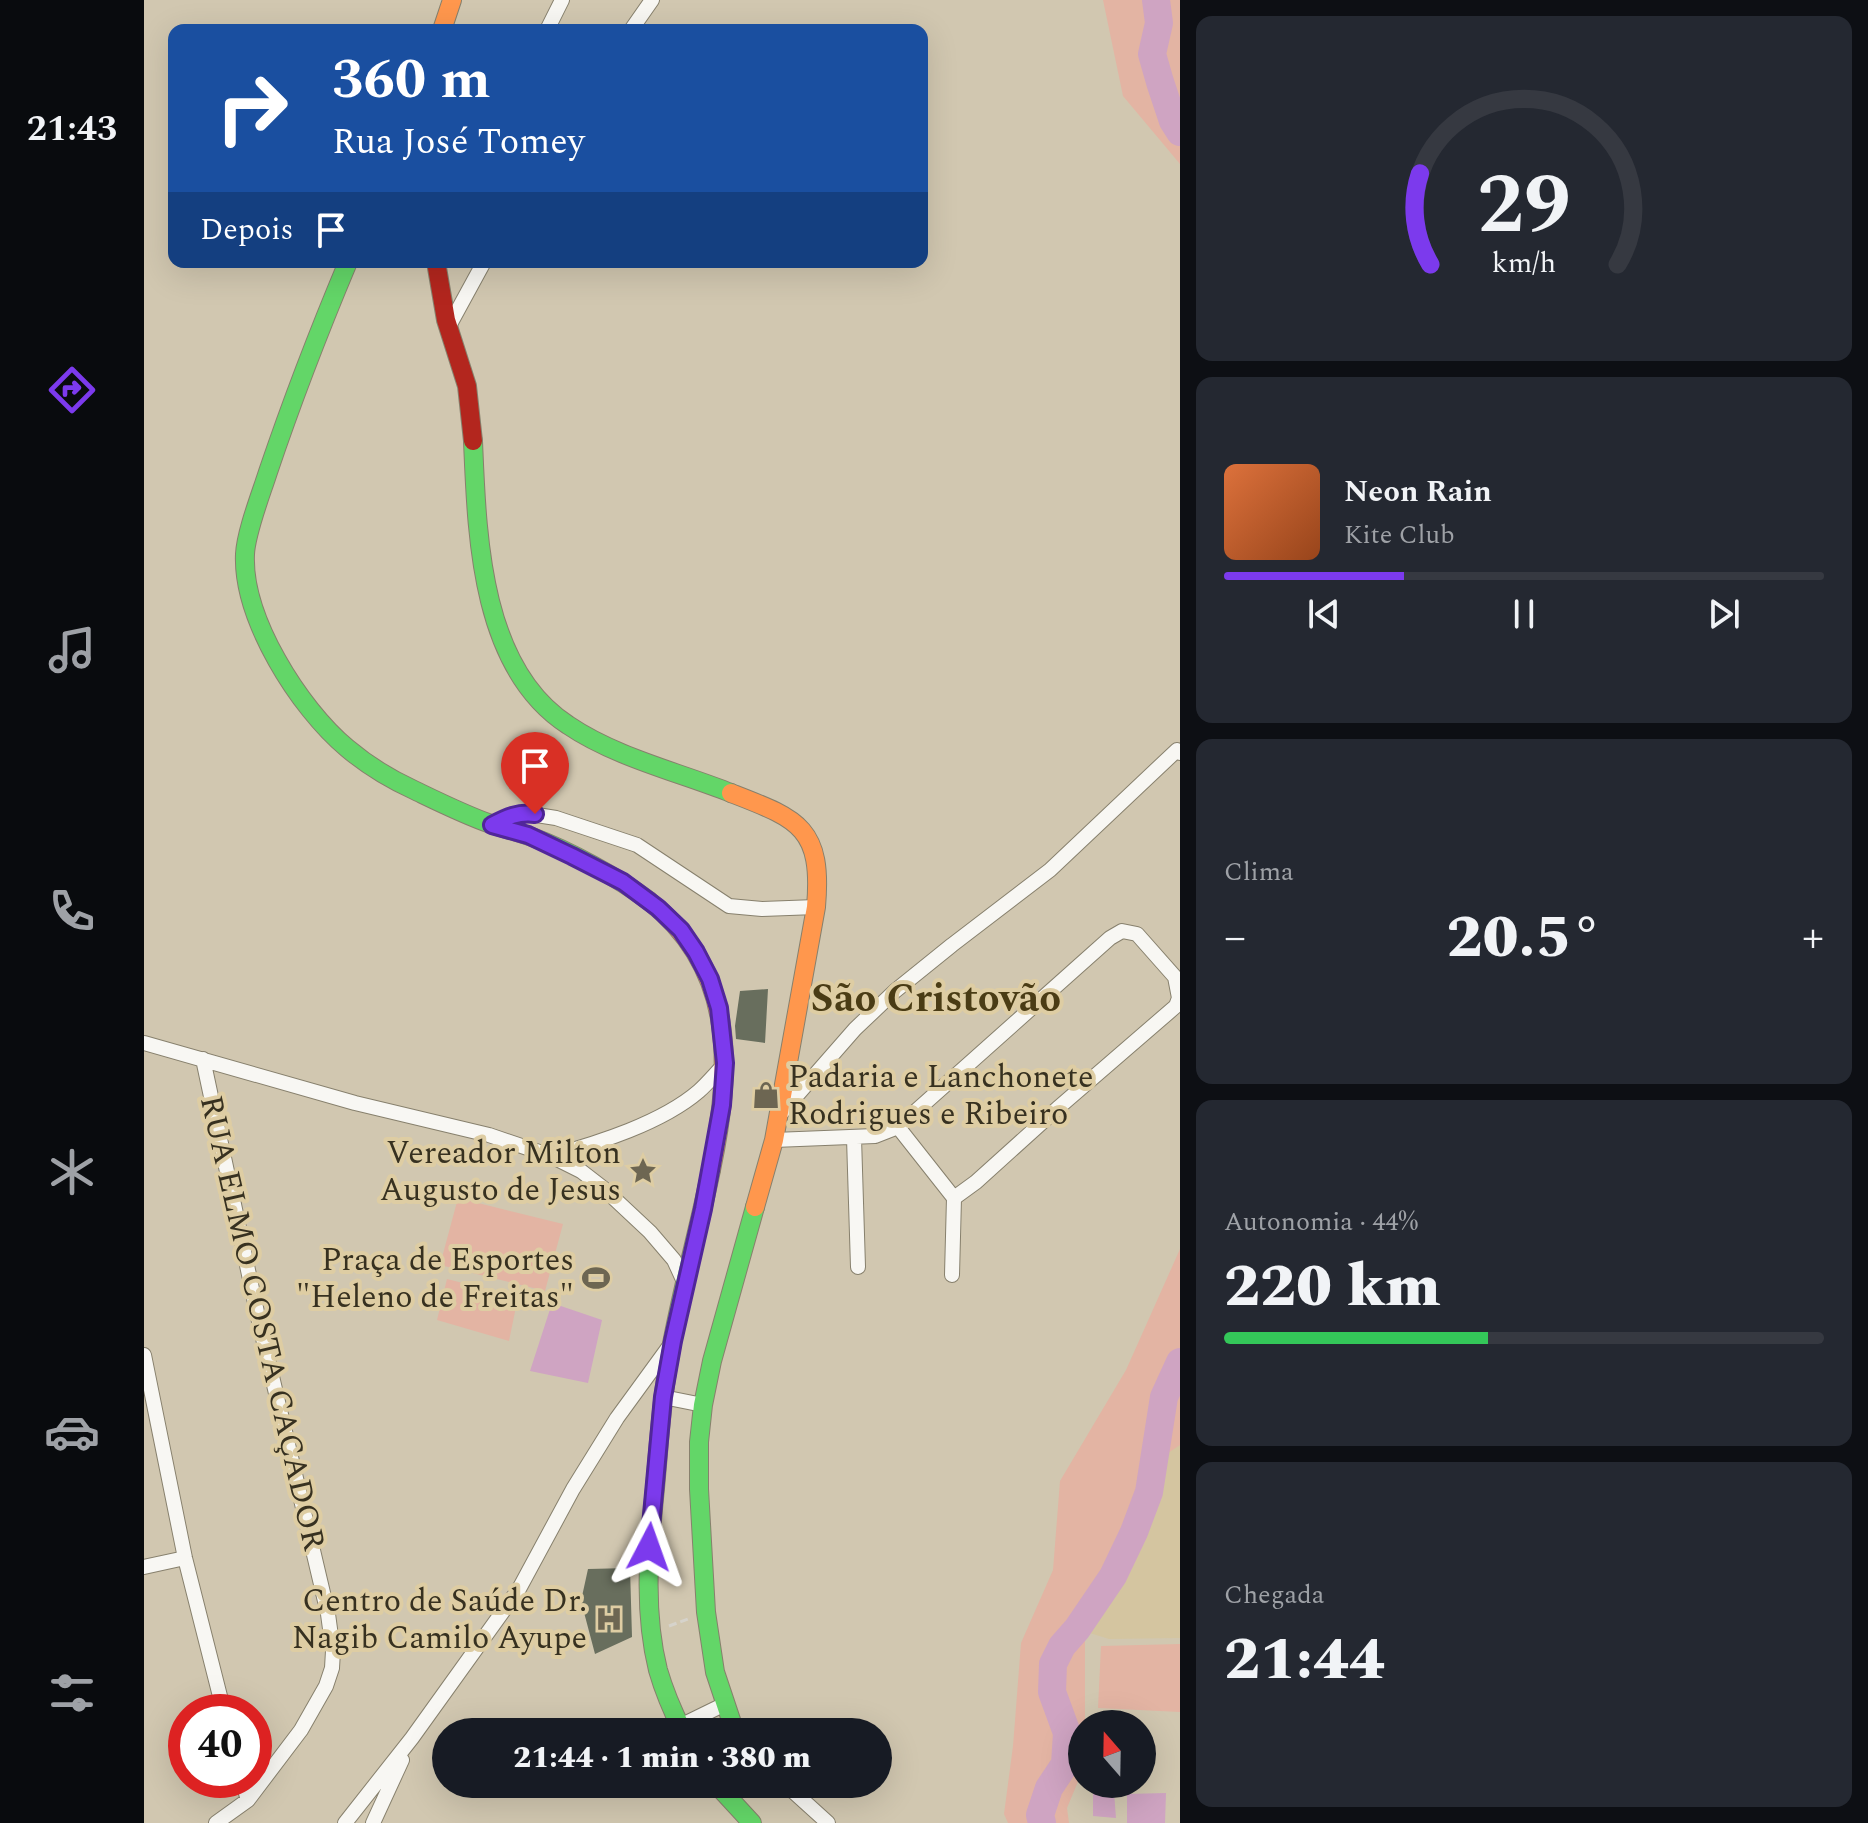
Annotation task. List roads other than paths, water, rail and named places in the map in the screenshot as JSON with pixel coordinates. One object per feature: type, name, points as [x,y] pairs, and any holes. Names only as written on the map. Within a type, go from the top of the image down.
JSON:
[{"type":"street","points":[[444,24],[452,0]]},
{"type":"street","points":[[550,24],[562,0]]},
{"type":"street","points":[[635,24],[652,0]]},
{"type":"street","points":[[345,268],[297,386],[245,551],[252,602],[268,643],[287,678],[328,733],[361,760],[402,785],[492,825],[528,835],[623,882],[658,908],[681,930],[696,952],[710,979],[719,1008],[725,1063],[722,1105],[663,1397],[648,1571],[650,1633],[663,1683],[677,1718]]},
{"type":"street","points":[[437,268],[448,328],[466,383],[470,409],[476,521],[482,566],[511,658],[531,693],[557,718],[603,744],[778,812],[796,823],[807,837],[814,856],[818,886],[816,907],[774,1140],[712,1361],[699,1442],[706,1612],[715,1672],[730,1718]]},
{"type":"street","points":[[448,328],[481,268]]},
{"type":"street","points":[[778,1118],[855,1029],[895,991],[1050,870],[1179,751]]},
{"type":"street","points":[[492,825],[511,815],[524,813],[556,818],[637,845],[729,906],[762,909],[816,907]]},
{"type":"street","points":[[774,1140],[875,1136],[898,1127],[1110,938],[1122,931],[1137,934],[1175,977],[1179,998],[1176,1006],[954,1198]]},
{"type":"street","points":[[144,1043],[355,1103],[489,1135],[551,1156],[581,1171],[650,1232],[674,1260],[685,1285]]},
{"type":"street","name":"RUA ELMO COSTA CAÇADOR","points":[[203,1059],[258,1317],[328,1614],[333,1651],[326,1686],[301,1730],[248,1800],[216,1823]]},
{"type":"street","points":[[551,1156],[608,1137],[671,1110],[699,1091],[725,1063]]},
{"type":"street","points":[[898,1127],[954,1198],[952,1275]]},
{"type":"street","points":[[854,1138],[858,1267]]},
{"type":"street","points":[[345,1823],[412,1738],[519,1589],[573,1489],[617,1418],[673,1341]]},
{"type":"street","points":[[144,1355],[185,1558],[219,1694]]},
{"type":"street","points":[[663,1397],[703,1405]]},
{"type":"street","points":[[144,1567],[185,1558]]},
{"type":"street","points":[[701,1718],[725,1704]]},
{"type":"street","points":[[373,1823],[412,1738]]},
{"type":"street","points":[[729,1798],[752,1823]]},
{"type":"street","points":[[800,1798],[828,1823]]},
{"type":"waterway","points":[[1156,0],[1159,23],[1152,54],[1173,121],[1180,132]]},
{"type":"waterway","points":[[1042,1823],[1040,1815],[1049,1788],[1065,1764],[1067,1733],[1052,1692],[1053,1664],[1062,1646],[1113,1576],[1134,1532],[1149,1492],[1164,1397],[1180,1362]]},
{"type":"place","name":"Padaria e Lanchonete Rodrigues e Ribeiro","points":[[766,1095]]},
{"type":"place","name":"Vereador Milton Augusto de Jesus","points":[[643,1171]]},
{"type":"place","name":"Praça de Esportes \"Heleno de Freitas\"","points":[[596,1278]]},
{"type":"place","name":"Centro de Saúde Dr. Nagib Camilo Ayupe","points":[[609,1619]]},
{"type":"district","name":"São Cristovão","points":[[936,999]]}]
